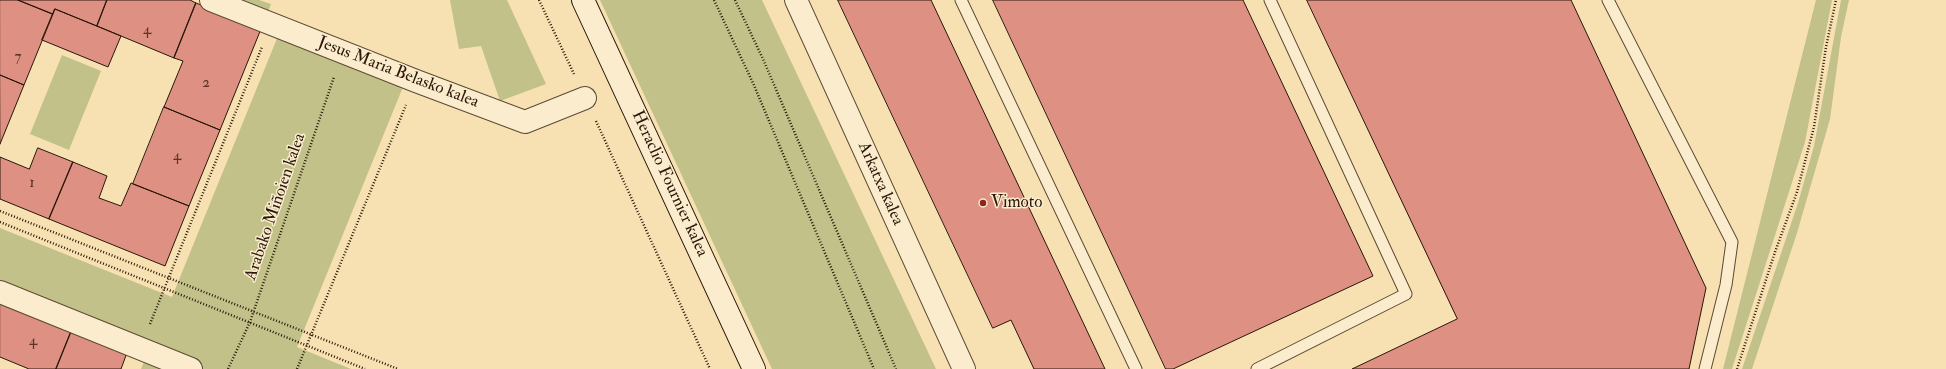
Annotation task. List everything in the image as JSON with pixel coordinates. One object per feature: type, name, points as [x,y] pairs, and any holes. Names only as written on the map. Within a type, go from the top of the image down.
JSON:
[{"type":"street","name":"Jesus Maria Belasko kalea","points":[[211,0],[416,81],[525,122],[585,98]]},
{"type":"street","name":"Heraclio Fournier kalea","points":[[583,0],[754,369]]},
{"type":"street","name":"Arkatxa kalea","points":[[796,0],[964,369]]},
{"type":"street","points":[[0,292],[191,369]]},
{"type":"lane","points":[[962,0],[1136,369]]},
{"type":"lane","points":[[1257,369],[1406,294],[1270,0]]},
{"type":"lane","points":[[1608,0],[1732,242],[1726,284],[1706,369]]},
{"type":"path","points":[[539,0],[710,369]]},
{"type":"path","points":[[714,0],[753,83],[874,369]]},
{"type":"path","points":[[735,0],[769,74],[896,369]]},
{"type":"path","points":[[1737,369],[1775,252],[1797,192],[1814,127],[1826,47],[1836,0]]},
{"type":"path","points":[[140,348],[271,24]]},
{"type":"path","name":"Arabako Miñoien kalea","points":[[228,369],[250,322],[342,52]]},
{"type":"path","points":[[296,369],[416,81]]},
{"type":"path","points":[[0,211],[398,369]]},
{"type":"path","points":[[0,222],[365,369]]},
{"type":"shaded area","points":[[230,0],[259,0],[271,4],[267,15]]},
{"type":"shaded area","points":[[450,0],[507,0],[546,84],[500,101],[481,46],[459,49]]},
{"type":"shaded area","points":[[600,0],[762,0],[936,369],[772,369]]},
{"type":"shaded area","points":[[1816,0],[1832,0],[1805,142],[1732,369],[1723,369]]},
{"type":"shaded area","points":[[1841,0],[1849,0],[1841,37],[1830,119],[1797,233],[1752,369],[1742,369],[1798,203],[1814,146]]},
{"type":"shaded area","points":[[278,36],[403,87],[297,347],[351,369],[141,369],[152,343],[0,283],[0,228],[172,297]]},
{"type":"shaded area","points":[[62,55],[101,71],[69,150],[30,134]]},
{"type":"building","points":[[0,0],[18,0],[53,14],[24,85],[0,75]]},
{"type":"building","points":[[18,0],[107,0],[97,26],[55,9],[53,14]]},
{"type":"building","points":[[107,0],[190,0],[196,3],[174,58],[97,26]]},
{"type":"building","points":[[838,0],[931,0],[1105,369],[1034,369],[1011,320],[993,328]]},
{"type":"building","points":[[993,0],[1243,0],[1373,276],[1173,369],[1166,369]]},
{"type":"building","points":[[1307,0],[1571,0],[1706,288],[1689,369],[1352,369],[1457,319]]},
{"type":"building","points":[[196,3],[261,29],[220,130],[164,107],[183,61],[174,58]]},
{"type":"building","points":[[55,9],[121,36],[108,67],[42,40]]},
{"type":"building","points":[[0,75],[24,85],[0,144]]},
{"type":"building","points":[[164,107],[220,130],[189,206],[133,184]]},
{"type":"building","points":[[38,148],[73,162],[49,219],[0,199],[0,157],[29,169]]},
{"type":"building","points":[[73,162],[107,176],[99,198],[121,206],[131,183],[189,206],[165,266],[49,219]]},
{"type":"building","points":[[0,298],[73,327],[56,369],[29,369],[0,357]]},
{"type":"building","points":[[73,327],[128,350],[121,369],[56,369]]},
{"type":"place","name":"Vimoto","points":[[983,203]]}]
